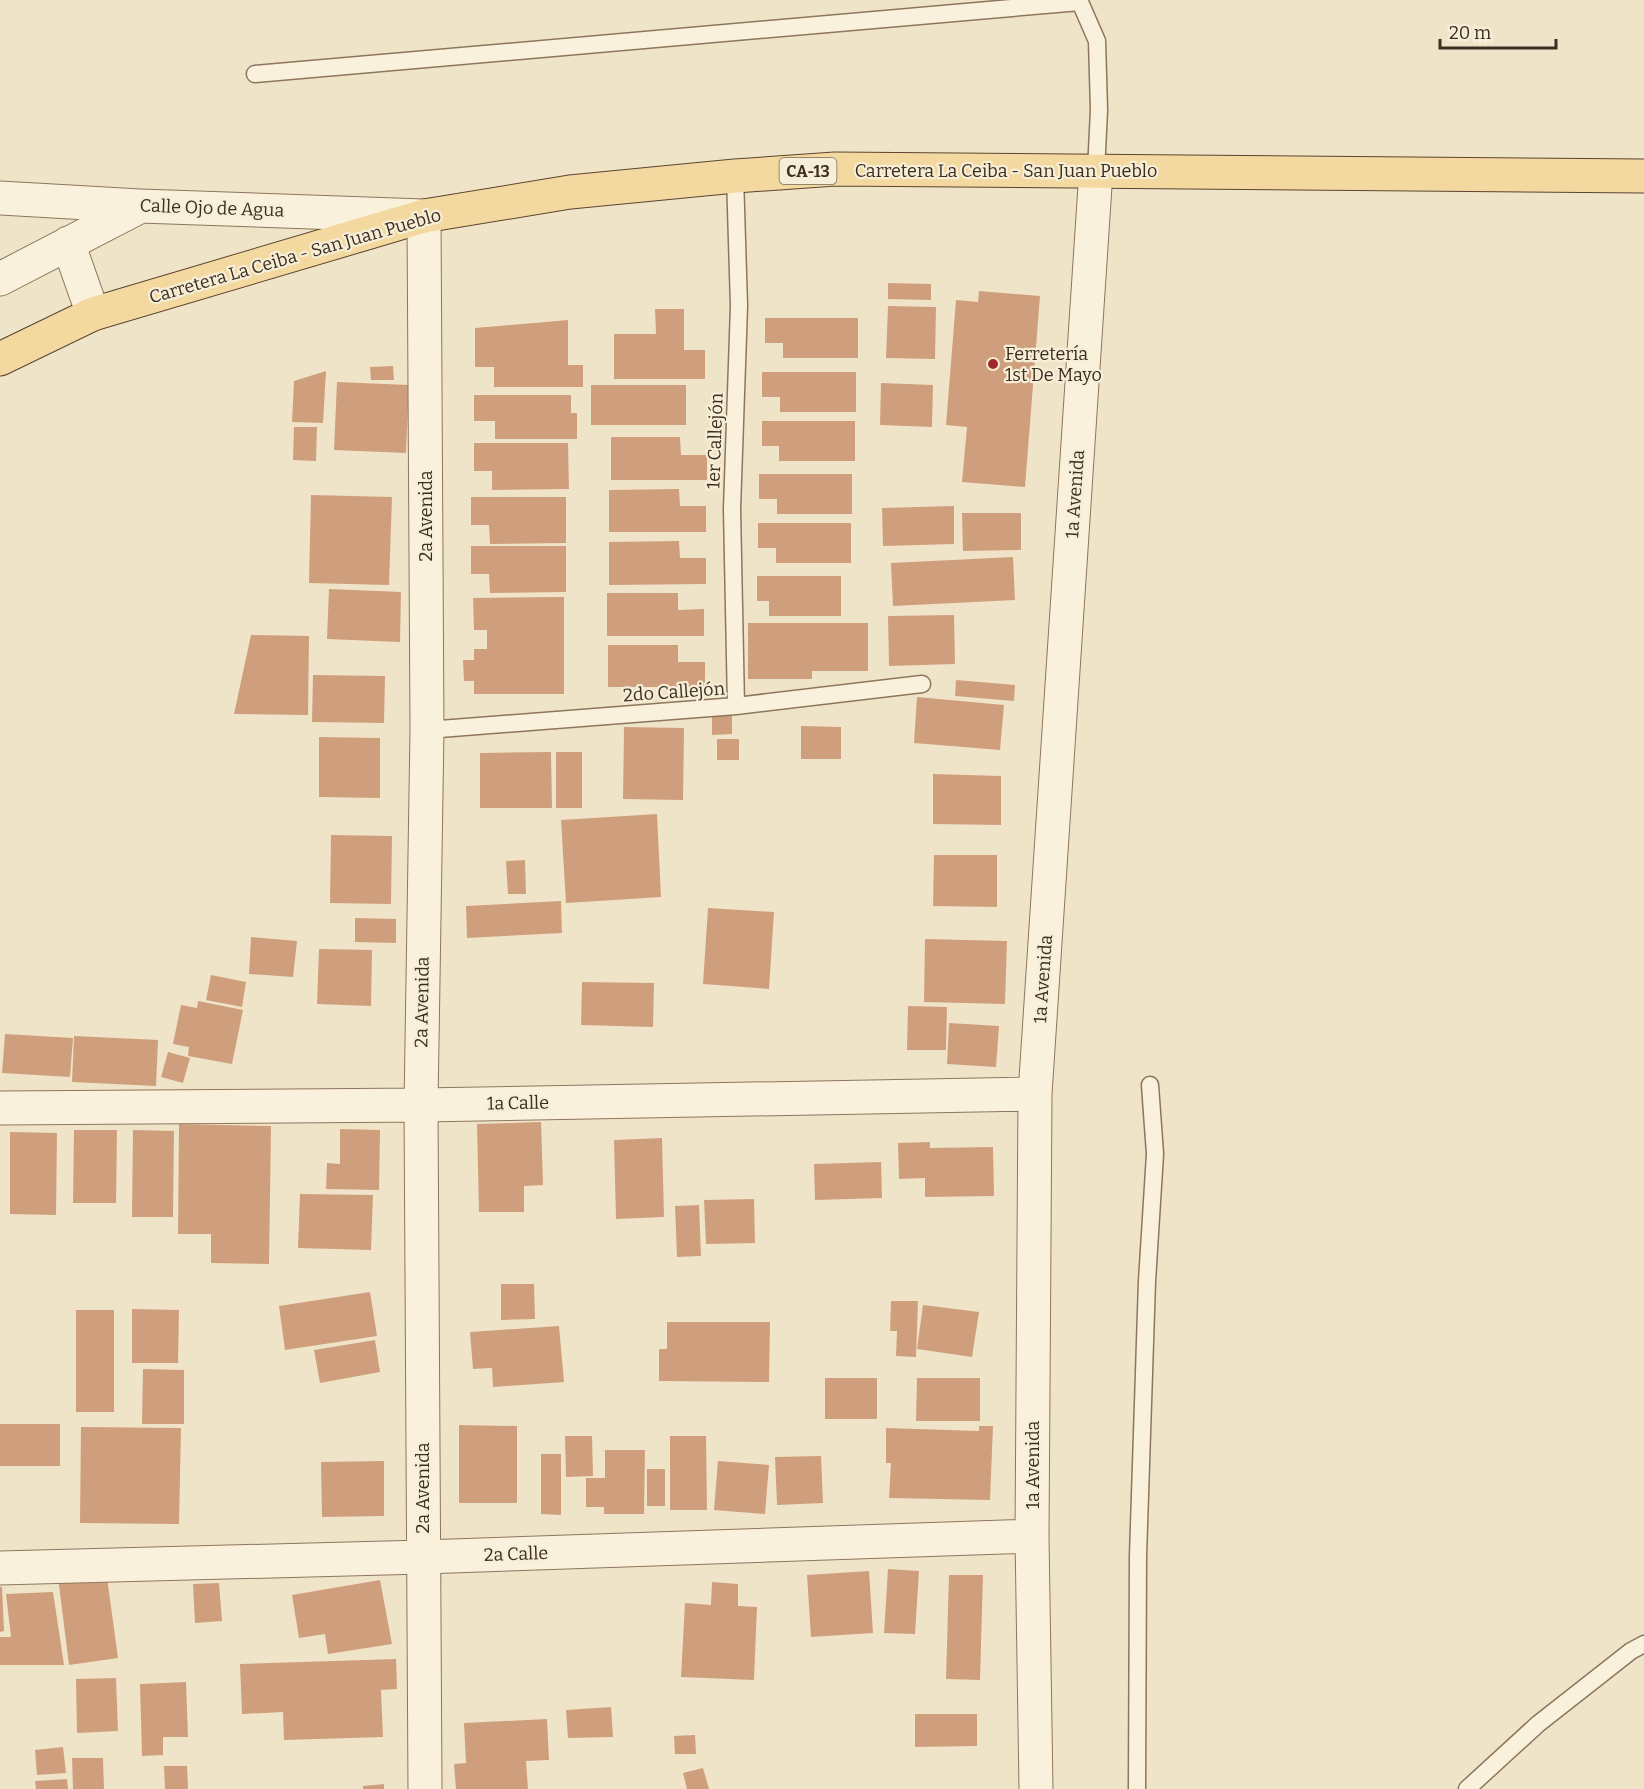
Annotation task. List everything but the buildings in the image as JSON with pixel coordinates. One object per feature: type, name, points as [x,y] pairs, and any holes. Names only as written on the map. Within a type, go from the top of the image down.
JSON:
[{"type":"main road","name":"Carretera La Ceiba - San Juan Pueblo","points":[[0,359],[93,314],[424,216],[570,192],[835,169],[1644,176]]},
{"type":"street","name":"1a Avenida","points":[[1035,1789],[1032,1536],[1035,1094],[1096,171]]},
{"type":"street","name":"Calle Ojo de Agua","points":[[0,198],[140,206],[424,216]]},
{"type":"street","points":[[0,279],[140,206]]},
{"type":"street","name":"2a Avenida","points":[[424,216],[427,730],[421,1105],[425,1789]]},
{"type":"street","points":[[68,243],[93,314]]},
{"type":"street","name":"1a Calle","points":[[0,1108],[421,1105],[1035,1094]]},
{"type":"street","name":"2a Calle","points":[[0,1568],[423,1557],[1032,1536]]},
{"type":"lane","points":[[255,74],[1079,1],[1097,41],[1099,110],[1096,171]]},
{"type":"lane","name":"1er Callejón","points":[[735,176],[739,306],[732,509],[736,706]]},
{"type":"lane","name":"2do Callejón","points":[[427,730],[736,706],[922,684]]},
{"type":"lane","points":[[1137,1789],[1138,1544],[1147,1281],[1155,1154],[1150,1085]]},
{"type":"lane","points":[[1467,1789],[1538,1724],[1630,1651],[1644,1644]]},
{"type":"place","name":"Ferretería 1st De Mayo","points":[[993,364]]}]
